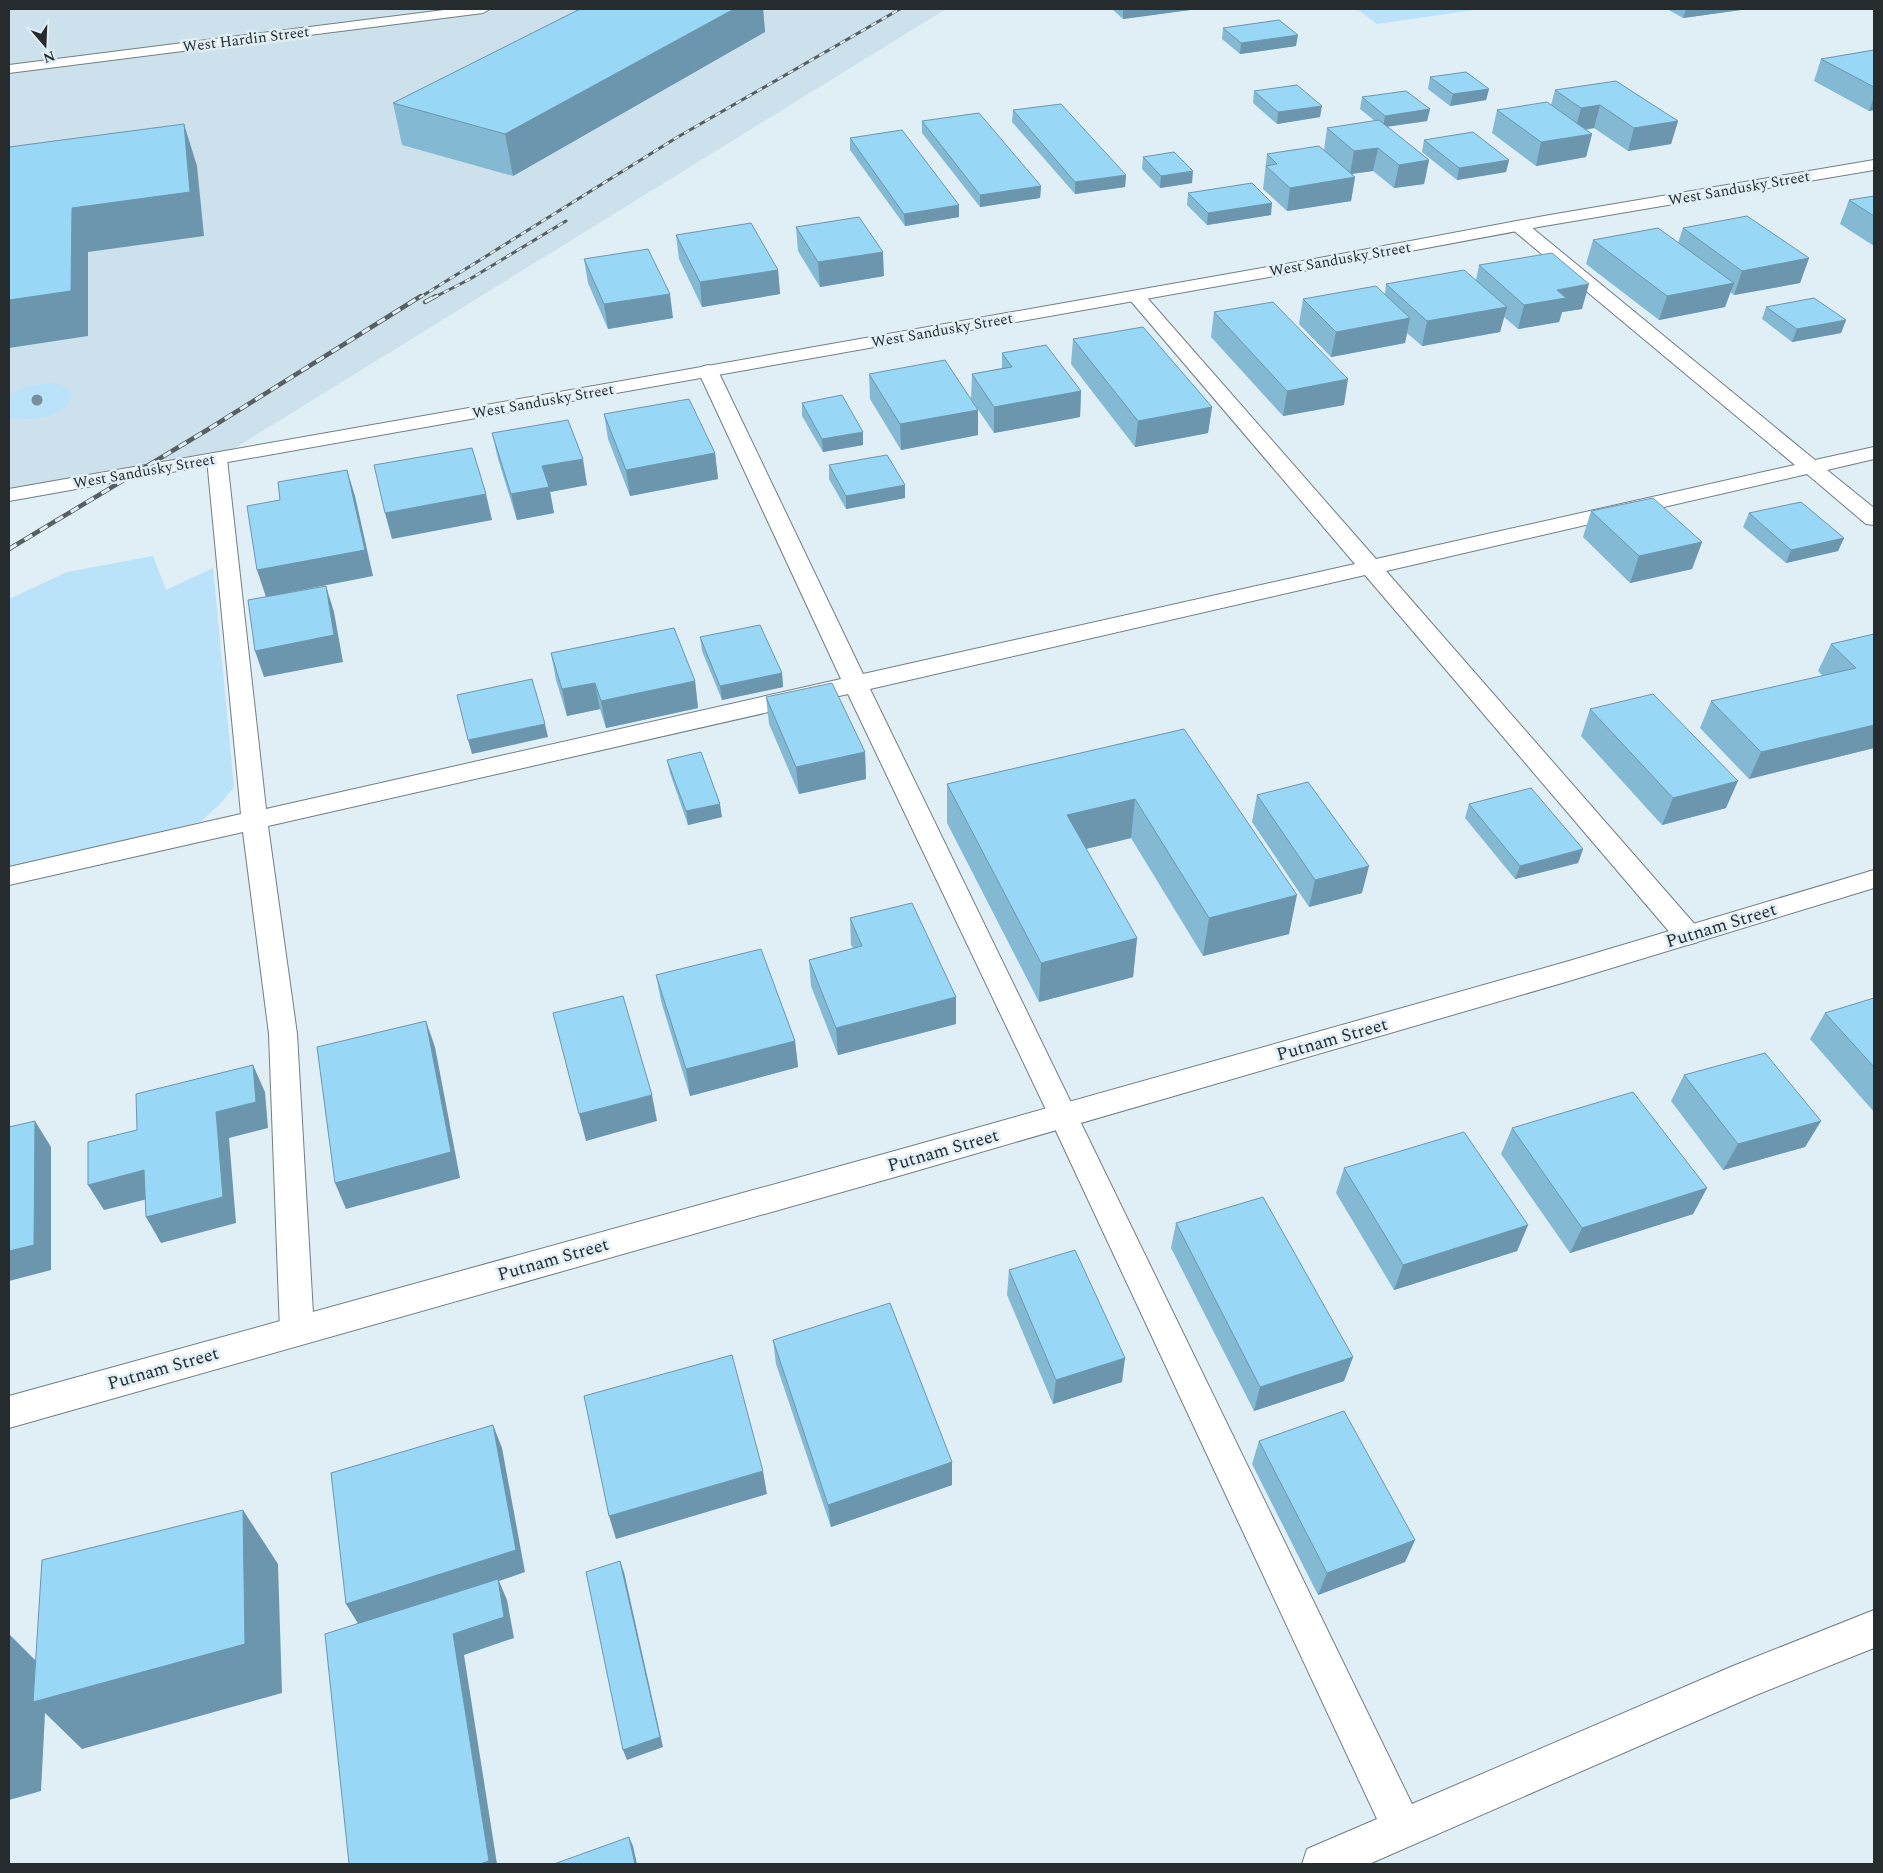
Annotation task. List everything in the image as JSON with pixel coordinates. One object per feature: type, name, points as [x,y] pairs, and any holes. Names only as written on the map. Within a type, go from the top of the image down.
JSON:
[{"type":"street","name":"West Hardin Street","points":[[9,69],[483,9]]},
{"type":"street","name":"West Sandusky Street","points":[[9,495],[1136,296],[1519,226],[1874,165]]},
{"type":"street","points":[[1519,226],[1874,519]]},
{"type":"street","points":[[1136,296],[1688,935]]},
{"type":"street","points":[[708,372],[1403,1829]]},
{"type":"street","points":[[9,876],[1874,453]]},
{"type":"street","points":[[217,459],[254,819],[284,1034],[297,1331]]},
{"type":"street","name":"Putnam Street","points":[[9,1412],[1064,1116],[1569,971],[1874,879]]},
{"type":"street","points":[[1322,1864],[1747,1680],[1874,1630]]},
{"type":"shaded area","points":[[9,9],[946,9],[217,459],[9,495]]},
{"type":"shaded area","points":[[1357,9],[1480,9],[1377,24]]},
{"type":"shaded area","points":[[51,383],[61,385],[72,393],[64,408],[56,413],[36,418],[17,419],[9,417],[9,394],[27,386]]},
{"type":"shaded area","points":[[153,556],[166,590],[213,568],[234,787],[219,805],[200,822],[9,868],[9,599],[67,572]]},
{"type":"building","points":[[580,9],[734,9],[505,134],[393,103]]},
{"type":"building","points":[[1279,20],[1298,35],[1241,43],[1223,28]]},
{"type":"building","points":[[1874,50],[1874,87],[1821,59]]},
{"type":"building","points":[[1466,72],[1489,89],[1453,94],[1430,77]]},
{"type":"building","points":[[1616,81],[1678,121],[1634,128],[1600,105],[1581,108],[1555,90]]},
{"type":"building","points":[[1297,85],[1322,106],[1278,112],[1254,91]]},
{"type":"building","points":[[1406,91],[1430,109],[1385,116],[1362,97]]},
{"type":"building","points":[[1547,102],[1592,134],[1541,142],[1497,110]]},
{"type":"building","points":[[1061,104],[1126,175],[1075,182],[1013,110]]},
{"type":"building","points":[[979,113],[1041,186],[980,195],[922,121]]},
{"type":"building","points":[[1379,120],[1429,160],[1399,165],[1378,148],[1354,151],[1327,128]]},
{"type":"building","points":[[184,124],[190,192],[72,208],[71,291],[9,300],[9,147]]},
{"type":"building","points":[[902,130],[959,205],[904,214],[850,138]]},
{"type":"building","points":[[1473,132],[1509,160],[1459,168],[1424,140]]},
{"type":"building","points":[[1319,146],[1355,177],[1290,188],[1266,166],[1277,164],[1267,154]]},
{"type":"building","points":[[1174,152],[1193,171],[1161,176],[1143,157]]},
{"type":"building","points":[[1252,183],[1272,203],[1208,213],[1188,193]]},
{"type":"building","points":[[1874,196],[1874,216],[1849,200]]},
{"type":"building","points":[[1747,216],[1809,258],[1742,271],[1683,228]]},
{"type":"building","points":[[859,217],[883,252],[818,262],[796,227]]},
{"type":"building","points":[[751,223],[778,270],[700,282],[676,235]]},
{"type":"building","points":[[1658,228],[1734,283],[1667,296],[1593,240]]},
{"type":"building","points":[[648,249],[670,294],[604,304],[584,259]]},
{"type":"building","points":[[1552,253],[1589,284],[1557,290],[1566,298],[1524,305],[1479,265]]},
{"type":"building","points":[[1464,270],[1507,307],[1427,321],[1386,284]]},
{"type":"building","points":[[1376,286],[1410,318],[1336,332],[1303,299]]},
{"type":"building","points":[[1814,298],[1846,320],[1797,329],[1766,307]]},
{"type":"building","points":[[1273,302],[1348,379],[1287,391],[1214,312]]},
{"type":"building","points":[[1143,327],[1212,407],[1138,421],[1073,339]]},
{"type":"building","points":[[1046,345],[1081,391],[994,407],[972,374],[1012,367],[1002,353]]},
{"type":"building","points":[[945,360],[978,410],[900,424],[869,374]]},
{"type":"building","points":[[842,395],[863,432],[822,439],[802,403]]},
{"type":"building","points":[[689,399],[715,453],[626,470],[604,414]]},
{"type":"building","points":[[568,420],[583,459],[542,466],[549,487],[511,494],[492,433]]},
{"type":"building","points":[[472,448],[486,494],[385,513],[374,465]]},
{"type":"building","points":[[887,455],[905,485],[846,496],[829,465]]},
{"type":"building","points":[[347,470],[365,550],[257,570],[247,506],[280,500],[278,482]]},
{"type":"building","points":[[1653,498],[1702,542],[1639,556],[1591,511]]},
{"type":"building","points":[[1801,502],[1844,538],[1791,550],[1749,513]]},
{"type":"building","points":[[326,586],[334,635],[255,651],[248,600]]},
{"type":"building","points":[[760,625],[782,673],[720,686],[700,637]]},
{"type":"building","points":[[674,628],[695,681],[601,701],[595,683],[562,689],[551,653]]},
{"type":"building","points":[[1874,634],[1874,725],[1761,752],[1711,701],[1856,668],[1831,644]]},
{"type":"building","points":[[532,679],[545,724],[468,740],[457,695]]},
{"type":"building","points":[[832,683],[865,752],[796,767],[766,697]]},
{"type":"building","points":[[1653,694],[1738,781],[1673,798],[1590,709]]},
{"type":"building","points":[[1184,729],[1297,895],[1209,918],[1135,799],[1067,815],[1137,938],[1041,963],[947,784]]},
{"type":"building","points":[[701,752],[720,804],[686,811],[667,760]]},
{"type":"building","points":[[1308,782],[1369,866],[1315,880],[1257,795]]},
{"type":"building","points":[[1531,788],[1583,849],[1520,866],[1469,804]]},
{"type":"building","points":[[912,903],[956,997],[836,1028],[809,960],[862,946],[850,918]]},
{"type":"building","points":[[761,949],[795,1041],[686,1069],[656,975]]},
{"type":"building","points":[[623,996],[652,1095],[579,1114],[553,1013]]},
{"type":"building","points":[[1874,998],[1874,1067],[1825,1013]]},
{"type":"building","points":[[426,1021],[451,1152],[335,1183],[317,1047]]},
{"type":"building","points":[[1765,1053],[1821,1121],[1738,1144],[1684,1075]]},
{"type":"building","points":[[253,1065],[256,1102],[216,1112],[223,1197],[146,1217],[144,1170],[88,1185],[88,1142],[137,1130],[136,1094]]},
{"type":"building","points":[[1633,1092],[1707,1188],[1582,1228],[1512,1128]]},
{"type":"building","points":[[35,1121],[34,1245],[9,1251],[9,1127]]},
{"type":"building","points":[[1464,1132],[1528,1225],[1403,1265],[1344,1168]]},
{"type":"building","points":[[1263,1197],[1353,1357],[1260,1387],[1176,1223]]},
{"type":"building","points":[[1075,1250],[1125,1358],[1056,1380],[1009,1270]]},
{"type":"building","points":[[890,1303],[952,1462],[828,1505],[773,1340]]},
{"type":"building","points":[[732,1355],[763,1471],[609,1516],[584,1396]]},
{"type":"building","points":[[1344,1411],[1415,1540],[1327,1573],[1259,1441]]},
{"type":"building","points":[[493,1425],[516,1550],[346,1604],[331,1473]]},
{"type":"building","points":[[243,1510],[245,1644],[33,1702],[42,1560]]},
{"type":"building","points":[[620,1561],[660,1737],[623,1750],[586,1572]]},
{"type":"building","points":[[498,1579],[504,1617],[453,1634],[489,1861],[480,1864],[349,1864],[325,1634]]},
{"type":"building","points":[[629,1837],[635,1864],[554,1864]]},
{"type":"railway","points":[[419,298],[676,138],[900,9]]},
{"type":"railway","points":[[433,298],[470,279],[566,221]]},
{"type":"railway","points":[[9,549],[207,430],[421,296]]},
{"type":"railway","points":[[425,302],[436,296]]}]
